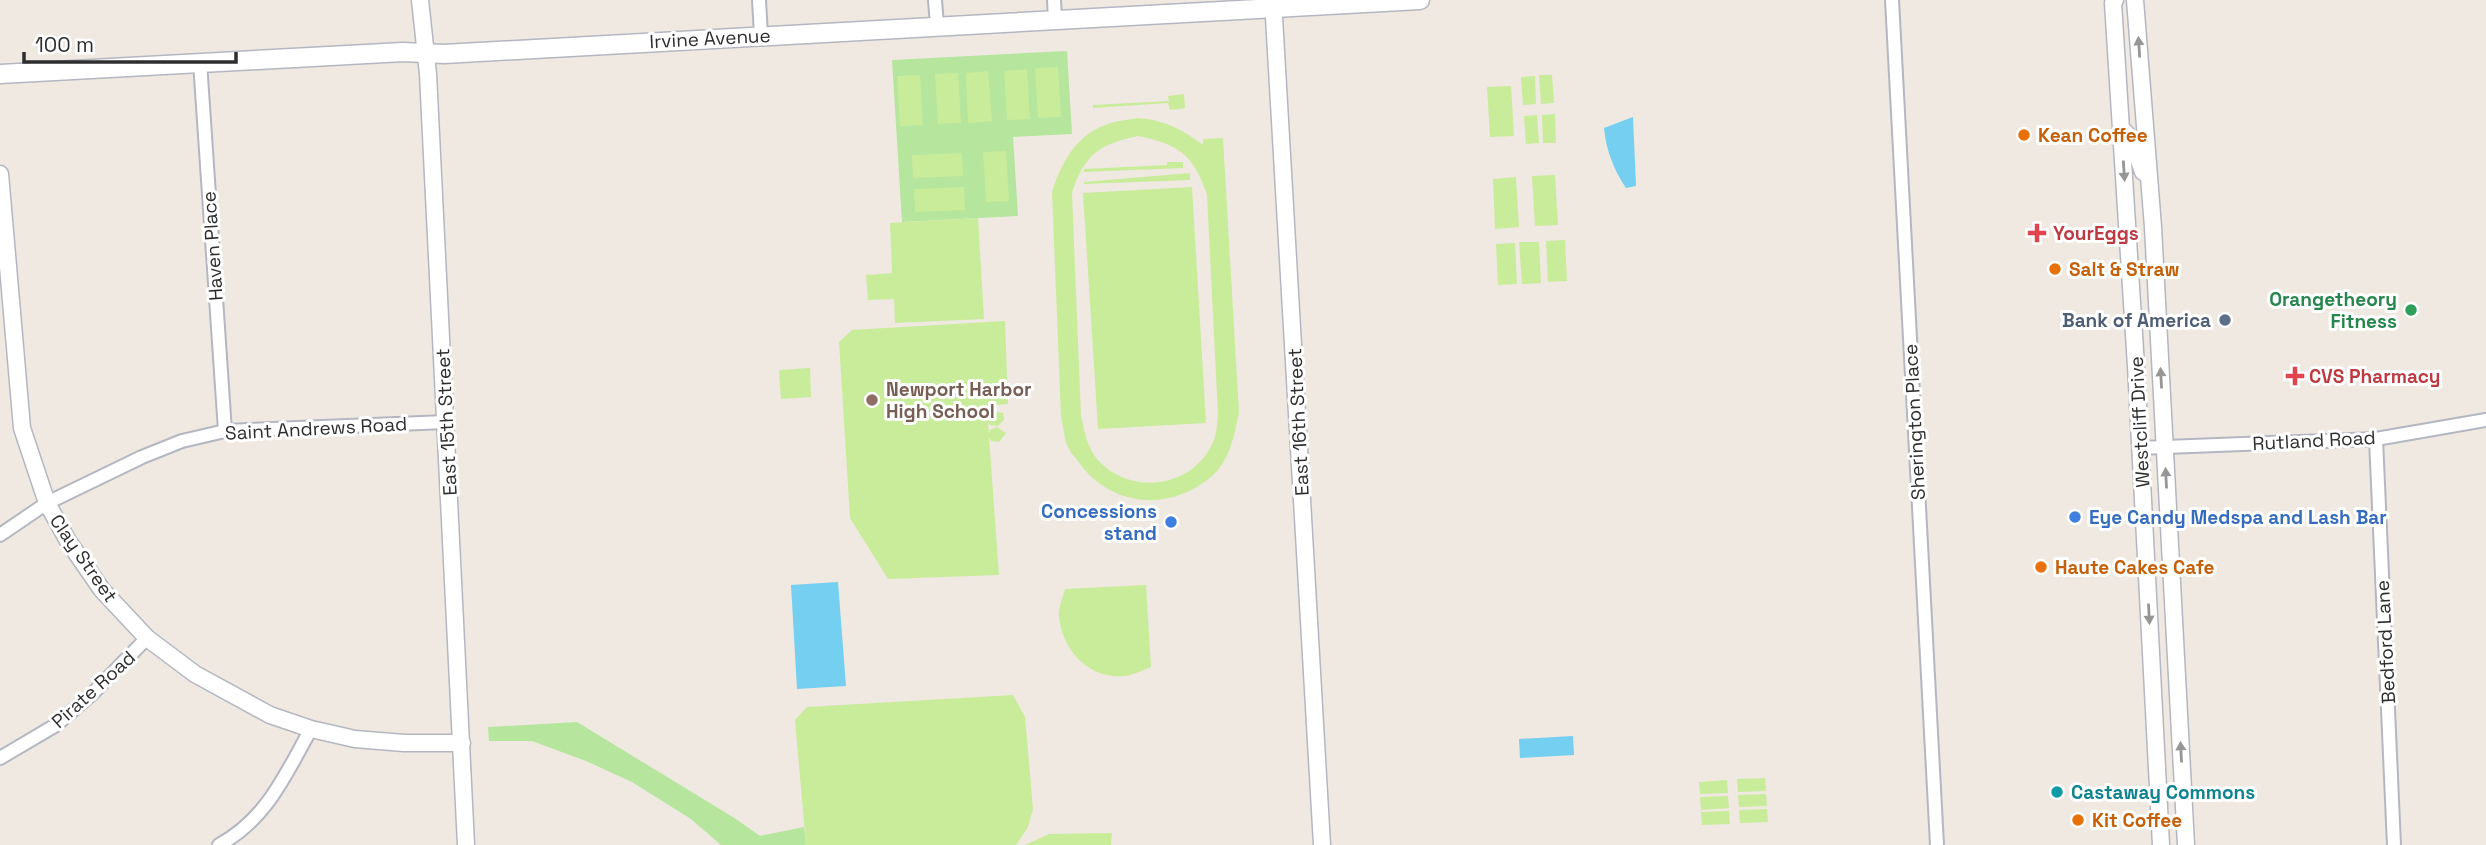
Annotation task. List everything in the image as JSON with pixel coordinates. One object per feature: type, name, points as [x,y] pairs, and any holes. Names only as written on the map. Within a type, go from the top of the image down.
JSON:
[{"type":"main road","name":"Irvine Avenue","points":[[0,74],[1055,19],[1273,4],[1420,0]]},
{"type":"street","name":"East 15th Street","points":[[420,0],[428,74],[466,845]]},
{"type":"street","points":[[759,0],[761,35]]},
{"type":"street","points":[[935,0],[937,25]]},
{"type":"street","points":[[1054,0],[1055,19]]},
{"type":"street","name":"Sherington Place","points":[[1892,0],[1937,845]]},
{"type":"street","name":"Westcliff Drive","points":[[2115,0],[2113,4],[2161,845]]},
{"type":"street","name":"Westcliff Drive","points":[[2135,0],[2156,284],[2186,845]]},
{"type":"street","name":"East 16th Street","points":[[1273,4],[1322,845]]},
{"type":"street","name":"Haven Place","points":[[200,62],[225,431]]},
{"type":"street","points":[[2121,128],[2132,140],[2150,194]]},
{"type":"street","name":"Clay Street","points":[[0,174],[22,428],[47,503],[68,541],[102,590],[147,638],[195,674],[270,715],[355,739],[404,743],[462,743]]},
{"type":"street","points":[[2131,284],[2156,284]]},
{"type":"street","name":"Rutland Road","points":[[2140,448],[2376,439],[2486,420]]},
{"type":"street","name":"Saint Andrews Road","points":[[0,535],[47,503],[182,441],[225,431],[446,422]]},
{"type":"street","name":"Bedford Lane","points":[[2376,439],[2394,845]]},
{"type":"street","name":"Pirate Road","points":[[0,758],[56,725],[92,694],[147,638]]},
{"type":"street","points":[[219,845],[250,825],[269,804],[312,729]]},
{"type":"green space","points":[[1067,51],[1072,134],[1013,137],[1018,216],[902,222],[892,60]]},
{"type":"green space","points":[[1058,67],[1061,117],[1038,118],[1035,68]]},
{"type":"green space","points":[[1027,69],[1030,119],[1007,120],[1004,71]]},
{"type":"green space","points":[[988,71],[992,121],[968,123],[966,73]]},
{"type":"green space","points":[[958,73],[961,123],[938,124],[935,74]]},
{"type":"green space","points":[[920,75],[923,125],[900,126],[897,76]]},
{"type":"green space","points":[[1539,75],[1552,75],[1554,103],[1541,104]]},
{"type":"green space","points":[[1535,76],[1536,104],[1523,105],[1521,77]]},
{"type":"green space","points":[[1511,86],[1514,136],[1490,137],[1487,87]]},
{"type":"green space","points":[[1184,94],[1185,108],[1170,110],[1168,103],[1093,108],[1093,105],[1169,101],[1168,96]]},
{"type":"green space","points":[[1555,114],[1556,143],[1543,143],[1542,115]]},
{"type":"green space","points":[[1537,115],[1539,143],[1526,144],[1524,116]]},
{"type":"green space","points":[[1138,118],[1164,123],[1203,145],[1203,139],[1223,138],[1239,413],[1230,447],[1218,470],[1195,488],[1159,500],[1140,500],[1122,495],[1106,488],[1090,476],[1069,449],[1061,416],[1052,192],[1065,161],[1085,136],[1105,125]],"holes":[[[1138,136],[1174,148],[1190,161],[1207,195],[1218,415],[1213,442],[1193,468],[1179,476],[1148,483],[1132,481],[1103,465],[1091,449],[1084,429],[1081,416],[1072,193],[1082,169],[1095,153],[1124,139]]]},
{"type":"green space","points":[[1006,151],[1009,201],[986,202],[983,152]]},
{"type":"green space","points":[[962,153],[963,176],[913,178],[912,155]]},
{"type":"green space","points":[[1167,162],[1183,162],[1183,168],[1084,172],[1084,169],[1167,165]]},
{"type":"green space","points":[[1190,173],[1190,180],[1084,184],[1084,182]]},
{"type":"green space","points":[[1555,175],[1558,225],[1535,226],[1532,176]]},
{"type":"green space","points":[[1516,177],[1519,227],[1495,229],[1493,179]]},
{"type":"green space","points":[[964,187],[965,210],[915,212],[914,189]]},
{"type":"green space","points":[[1192,187],[1206,423],[1098,429],[1083,193]]},
{"type":"green space","points":[[978,218],[984,319],[895,323],[894,299],[868,300],[866,275],[892,273],[890,223]]},
{"type":"green space","points":[[1565,240],[1567,281],[1548,282],[1546,241]]},
{"type":"green space","points":[[1519,242],[1539,242],[1541,283],[1522,284]]},
{"type":"green space","points":[[1515,243],[1517,284],[1498,285],[1496,244]]},
{"type":"green space","points":[[1005,321],[1008,404],[987,406],[988,418],[991,411],[1003,413],[1004,420],[998,426],[988,422],[989,434],[990,430],[997,427],[1006,433],[999,442],[991,441],[989,437],[999,575],[888,579],[850,518],[839,342],[852,330]]},
{"type":"green space","points":[[810,368],[811,397],[781,399],[779,370]]},
{"type":"green space","points":[[1146,585],[1151,667],[1125,676],[1112,676],[1089,668],[1072,651],[1061,629],[1059,613],[1065,589]]},
{"type":"green space","points":[[1013,695],[1025,717],[1033,809],[1028,827],[1016,845],[806,845],[795,720],[807,707]]},
{"type":"green space","points":[[577,722],[760,836],[804,827],[806,845],[721,845],[691,819],[632,782],[586,761],[532,741],[489,741],[488,727]]},
{"type":"green space","points":[[1765,778],[1766,791],[1738,792],[1737,779]]},
{"type":"green space","points":[[1727,780],[1728,793],[1700,794],[1699,782]]},
{"type":"green space","points":[[1766,794],[1767,806],[1739,807],[1738,795]]},
{"type":"green space","points":[[1728,796],[1729,808],[1701,810],[1700,797]]},
{"type":"green space","points":[[1767,809],[1768,822],[1740,823],[1739,810]]},
{"type":"green space","points":[[1729,811],[1730,824],[1702,825],[1701,812]]},
{"type":"green space","points":[[1112,833],[1111,845],[1025,845],[1049,834]]},
{"type":"water","points":[[1633,117],[1636,186],[1626,188],[1611,160],[1604,128]]},
{"type":"water","points":[[838,582],[846,686],[797,689],[791,585]]},
{"type":"water","points":[[1573,736],[1574,755],[1520,758],[1519,739]]},
{"type":"place","name":"Kean Coffee","points":[[2024,135]]},
{"type":"place","name":"YourEggs","points":[[2037,233]]},
{"type":"place","name":"Salt & Straw","points":[[2055,269]]},
{"type":"place","name":"Orangetheory Fitness","points":[[2411,310]]},
{"type":"place","name":"Bank of America","points":[[2225,320]]},
{"type":"place","name":"CVS Pharmacy","points":[[2295,376]]},
{"type":"place","name":"Newport Harbor High School","points":[[872,400]]},
{"type":"place","name":"Eye Candy Medspa and Lash Bar","points":[[2075,517]]},
{"type":"place","name":"Concessions stand","points":[[1171,522]]},
{"type":"place","name":"Haute Cakes Cafe","points":[[2041,567]]},
{"type":"place","name":"Castaway Commons","points":[[2057,792]]},
{"type":"place","name":"Kit Coffee","points":[[2078,820]]}]
